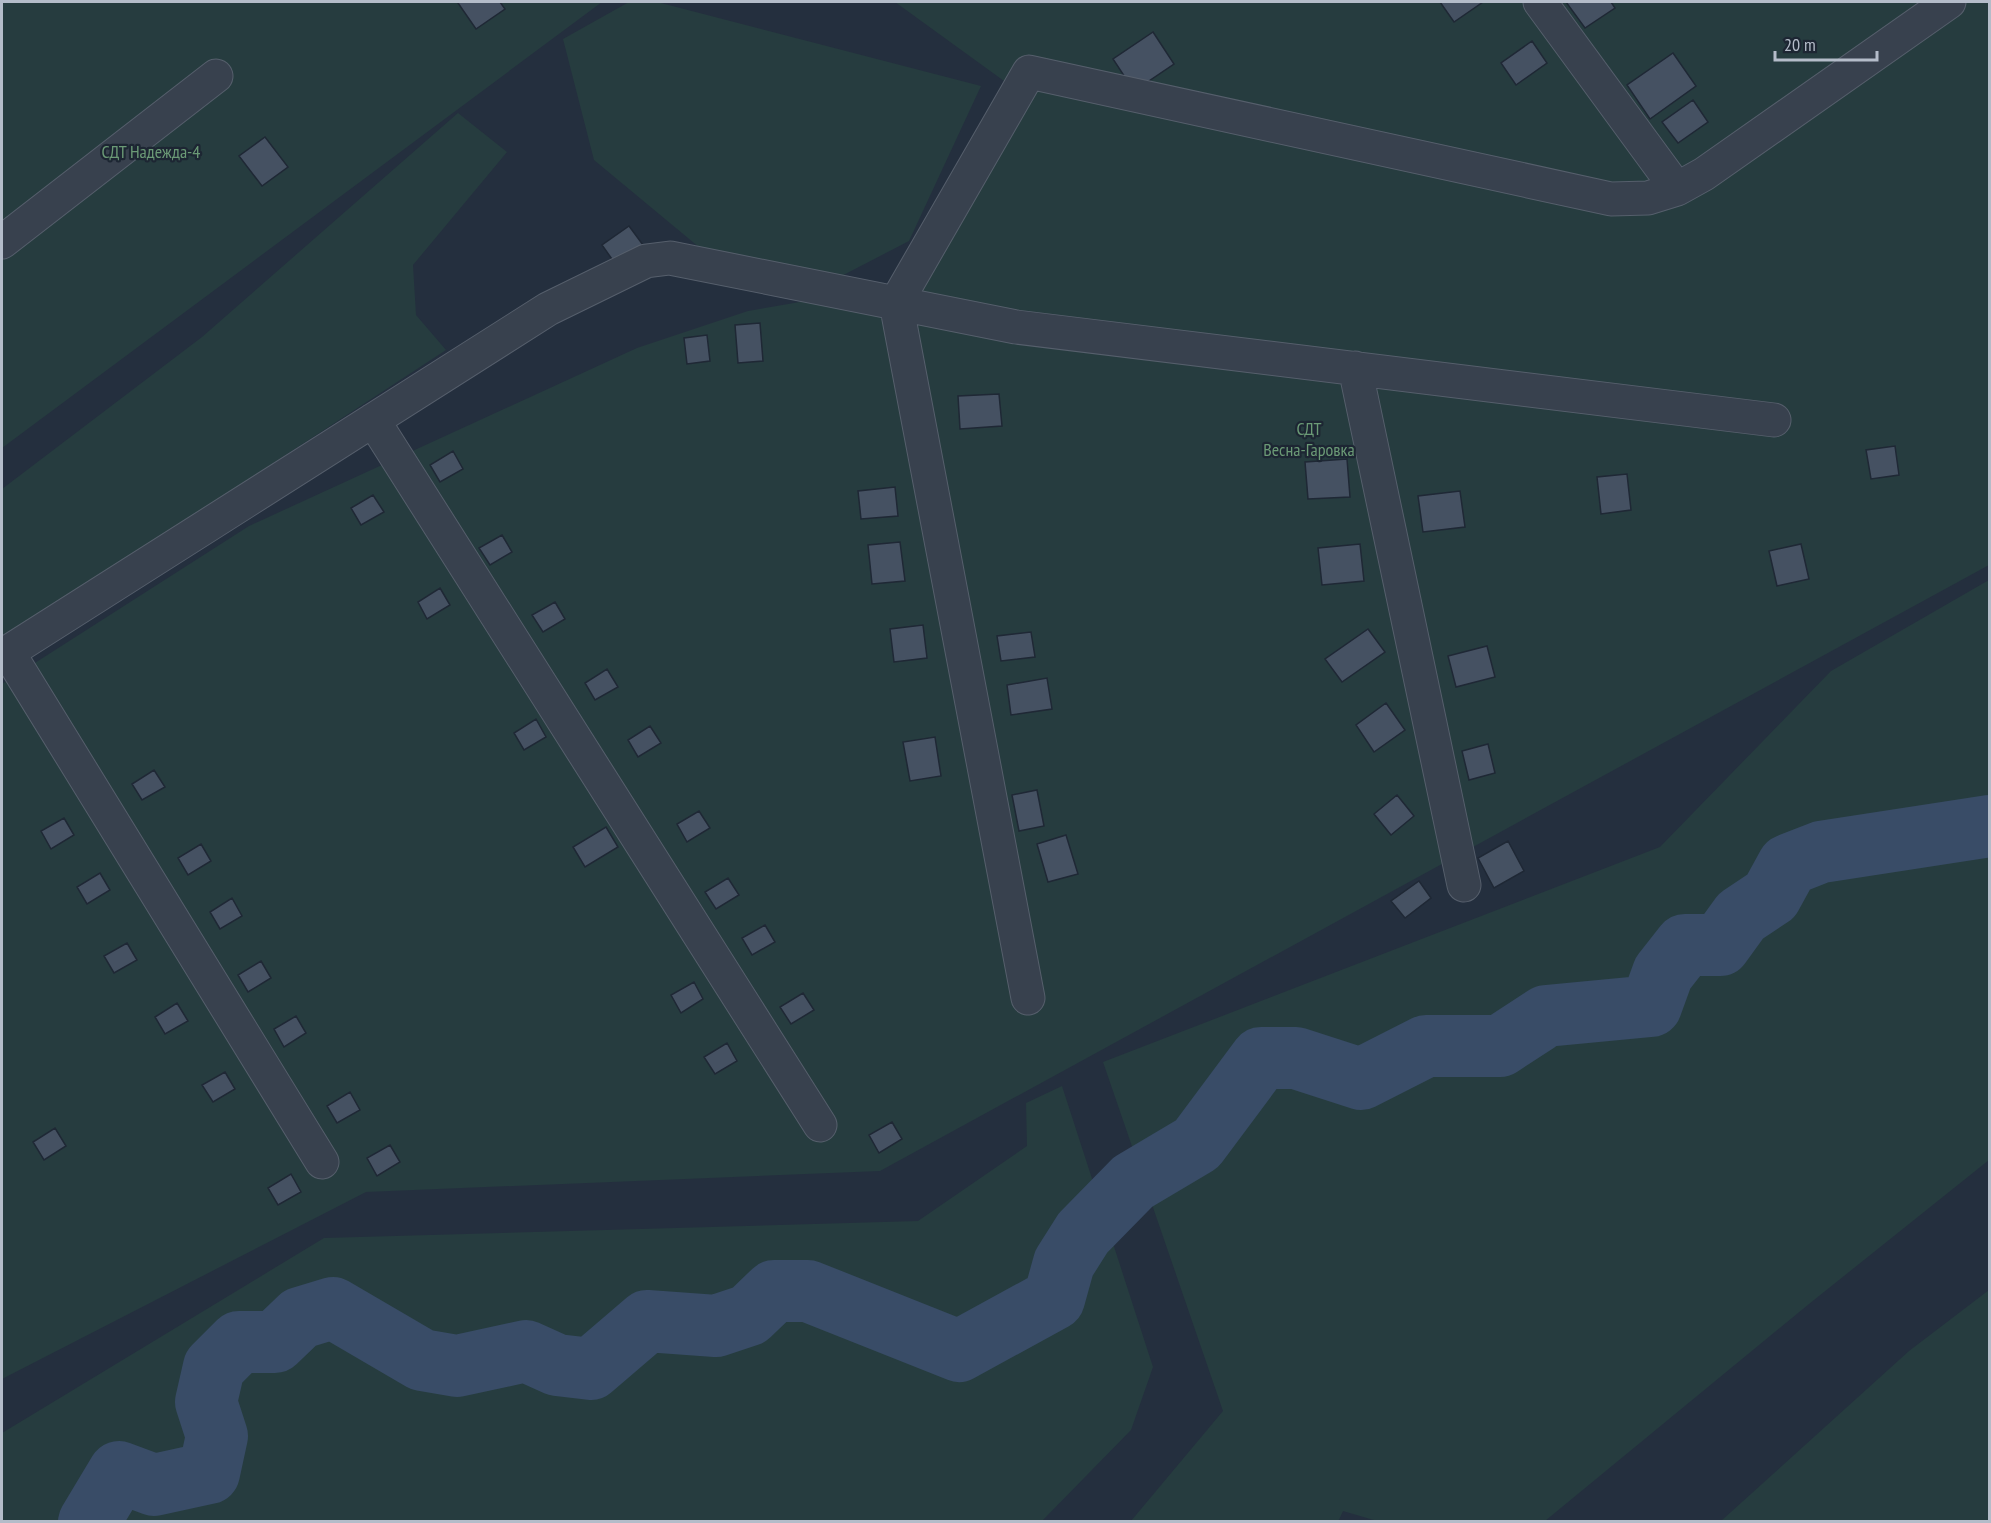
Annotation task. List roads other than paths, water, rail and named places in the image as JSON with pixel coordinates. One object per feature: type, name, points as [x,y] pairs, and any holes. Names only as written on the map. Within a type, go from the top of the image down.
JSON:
[{"type":"street","points":[[1540,2],[1677,189]]},
{"type":"street","points":[[1028,998],[896,303],[1029,72],[1611,200],[1648,198],[1677,189],[1704,174],[1949,2]]},
{"type":"street","points":[[2,242],[216,76]]},
{"type":"street","points":[[322,1162],[5,654],[548,309],[646,261],[670,258],[1016,327],[1774,420]]},
{"type":"street","points":[[1355,368],[1464,885]]},
{"type":"street","points":[[373,420],[820,1125]]},
{"type":"waterway","points":[[89,1522],[119,1472],[154,1485],[209,1473],[217,1436],[206,1402],[214,1367],[239,1342],[275,1342],[300,1318],[333,1308],[422,1360],[457,1366],[526,1351],[557,1365],[591,1369],[647,1321],[716,1326],[749,1315],[774,1291],[808,1291],[959,1351],[1054,1299],[1064,1263],[1083,1233],[1133,1182],[1197,1144],[1261,1058],[1296,1058],[1361,1079],[1426,1046],[1500,1046],[1546,1016],[1651,1006],[1663,973],[1685,945],[1720,945],[1741,916],[1771,896],[1788,865],[1821,852],[1990,826]]},
{"type":"park label","name":"СДТ Надежда-4","points":[[151,151]]},
{"type":"park label","name":"СДТ Весна-Гаровка","points":[[1309,438]]}]
